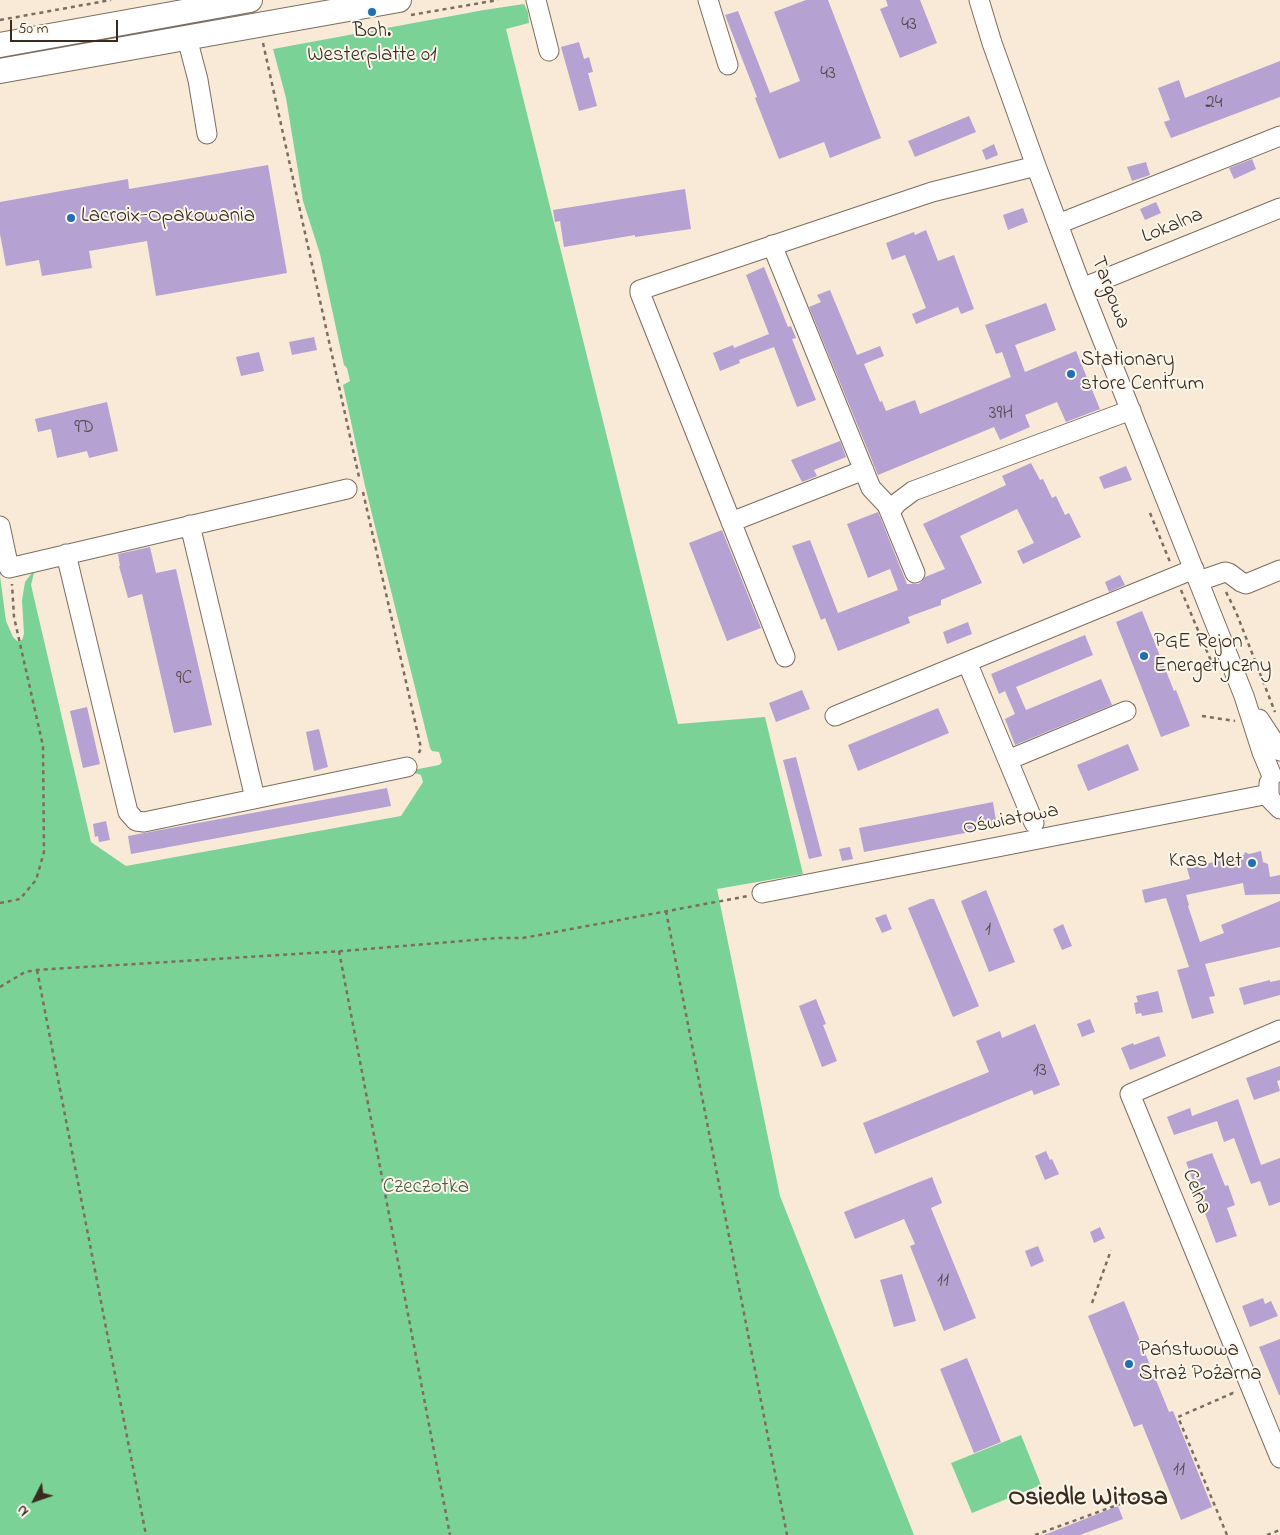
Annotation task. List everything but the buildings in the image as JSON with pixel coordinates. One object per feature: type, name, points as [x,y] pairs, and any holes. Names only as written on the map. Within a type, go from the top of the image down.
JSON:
[{"type":"main road","points":[[0,45],[180,6],[250,0]]},
{"type":"main road","points":[[0,71],[399,0]]},
{"type":"street","points":[[536,0],[549,51]]},
{"type":"street","points":[[708,0],[728,65]]},
{"type":"street","name":"Targowa","points":[[979,0],[992,43],[1082,288],[1244,696],[1274,780],[1271,800],[1280,809]]},
{"type":"street","name":"Targowa","points":[[985,0],[992,43]]},
{"type":"street","points":[[187,38],[198,80],[207,134]]},
{"type":"street","points":[[1058,224],[1280,136]]},
{"type":"street","points":[[785,657],[640,293],[643,288],[932,192],[1036,166]]},
{"type":"street","name":"Lokalna","points":[[1082,288],[1280,208]]},
{"type":"street","points":[[772,245],[871,488],[888,505],[915,573]]},
{"type":"street","points":[[890,512],[913,491],[1131,410]]},
{"type":"street","points":[[731,522],[864,470]]},
{"type":"street","points":[[0,526],[10,568],[357,487]]},
{"type":"street","points":[[190,526],[255,798]]},
{"type":"street","points":[[66,554],[128,812],[136,821],[144,822],[407,767]]},
{"type":"street","points":[[834,716],[1176,576],[1225,572],[1246,584],[1280,570]]},
{"type":"street","points":[[967,662],[1034,823]]},
{"type":"street","name":"Targowa","points":[[1244,696],[1280,751]]},
{"type":"street","points":[[1008,760],[1126,711]]},
{"type":"street","name":"Oświatowa","points":[[762,893],[1274,780]]},
{"type":"street","name":"Celna","points":[[1280,1030],[1130,1094],[1280,1458]]},
{"type":"path","points":[[0,20],[111,0]]},
{"type":"path","points":[[260,25],[357,487],[421,748],[417,758],[407,767]]},
{"type":"path","points":[[1150,513],[1217,676]]},
{"type":"path","points":[[0,903],[20,899],[36,880],[44,852],[43,746],[14,617],[10,568]]},
{"type":"path","points":[[1217,574],[1236,612],[1277,715]]},
{"type":"path","points":[[1232,712],[1238,727]]},
{"type":"path","points":[[1202,716],[1236,721]]},
{"type":"path","points":[[0,987],[25,972],[37,970],[339,951],[498,938],[523,938],[762,893]]},
{"type":"path","points":[[666,911],[787,1535]]},
{"type":"path","points":[[339,951],[450,1535]]},
{"type":"path","points":[[37,970],[146,1535]]},
{"type":"path","points":[[1092,1303],[1111,1250]]},
{"type":"path","points":[[1227,1535],[1178,1417],[1233,1394],[1240,1398]]},
{"type":"path","points":[[1035,1535],[1154,1492]]},
{"type":"path","points":[[1267,1535],[1280,1530]]},
{"type":"green space","name":"Czeczotka","points":[[524,4],[528,12],[529,23],[506,29],[678,724],[765,717],[803,874],[717,889],[780,1196],[914,1535],[0,1535],[0,576],[6,621],[13,637],[17,641],[22,640],[24,634],[22,600],[25,582],[35,569],[31,585],[91,842],[126,866],[401,816],[423,782],[421,775],[408,771],[439,765],[442,762],[439,752],[432,751],[430,748],[365,486],[343,385],[350,381],[347,368],[344,365],[320,254],[303,201],[286,98],[273,49]]},
{"type":"green space","points":[[1021,1435],[1041,1485],[972,1513],[951,1463]]},
{"type":"place","name":"Boh. Westerplatte 01","points":[[372,12]]},
{"type":"place","name":"Lacroix-Opakowania","points":[[71,218]]},
{"type":"place","name":"Stationary store Centrum","points":[[1071,374]]},
{"type":"place","name":"PGE Rejon Energetyczny","points":[[1144,656]]},
{"type":"place","name":"Kras Met","points":[[1252,863]]},
{"type":"place","name":"Państwowa Straż Pożarna","points":[[1129,1364]]},
{"type":"district","name":"Osiedle Witosa","points":[[1088,1500]]}]
